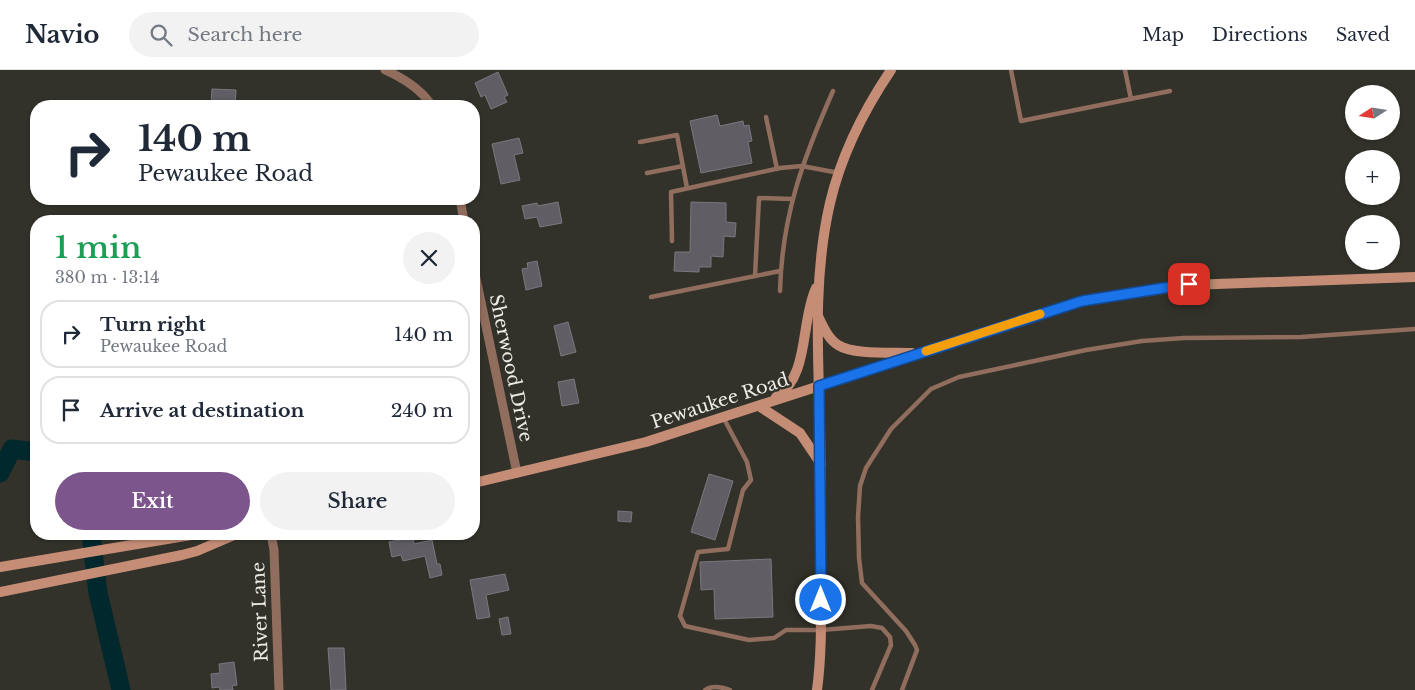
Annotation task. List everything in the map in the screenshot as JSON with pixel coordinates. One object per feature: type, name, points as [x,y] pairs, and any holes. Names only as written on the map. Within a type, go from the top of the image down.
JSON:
[{"type":"main road","points":[[817,690],[821,630],[819,282],[826,225],[839,173],[863,119],[891,70]]},
{"type":"main road","name":"Pewaukee Road","points":[[480,482],[646,442],[1082,301],[1189,284],[1415,277]]},
{"type":"main road","points":[[819,282],[809,308],[796,377],[784,392],[763,404],[800,433],[821,465]]},
{"type":"main road","points":[[818,315],[830,338],[841,347],[859,351],[919,353]]},
{"type":"main road","points":[[0,567],[162,540]]},
{"type":"main road","points":[[0,592],[197,551],[224,540]]},
{"type":"street","points":[[385,70],[406,81],[427,100]]},
{"type":"street","name":"Sherwood Drive","points":[[480,297],[517,473]]},
{"type":"street","name":"River Lane","points":[[272,540],[279,690]]},
{"type":"lane","points":[[1011,70],[1021,121],[1170,91]]},
{"type":"lane","points":[[1125,70],[1131,99]]},
{"type":"lane","points":[[780,291],[780,271],[792,199],[802,166],[833,91]]},
{"type":"lane","points":[[766,117],[777,169]]},
{"type":"lane","points":[[640,142],[677,135],[687,188]]},
{"type":"lane","points":[[647,174],[683,166]]},
{"type":"lane","points":[[672,241],[670,192],[777,169],[802,166],[839,173]]},
{"type":"lane","points":[[755,276],[759,198],[792,199]]},
{"type":"lane","points":[[651,297],[780,271]]},
{"type":"lane","points":[[902,690],[917,650],[912,638],[862,583],[858,517],[860,486],[866,468],[891,429],[931,389],[960,377],[1086,350],[1142,341],[1184,338],[1301,338],[1415,329]]},
{"type":"lane","points":[[724,417],[748,462],[750,480],[743,490],[728,549],[698,552],[680,616],[685,626],[749,640],[774,638],[786,630],[821,630],[870,626],[882,628],[890,637],[891,645],[872,690]]},
{"type":"lane","points":[[705,690],[709,687],[730,690]]},
{"type":"building","points":[[498,72],[508,95],[504,97],[507,102],[491,109],[485,95],[481,97],[475,83]]},
{"type":"building","points":[[212,89],[236,90],[235,100],[211,100]]},
{"type":"building","points":[[717,115],[720,126],[743,121],[744,126],[749,125],[752,141],[748,142],[752,163],[701,173],[690,121]]},
{"type":"building","points":[[519,138],[523,153],[514,155],[520,180],[501,184],[492,144]]},
{"type":"building","points":[[558,202],[562,223],[540,227],[537,217],[525,219],[522,206],[537,203],[538,206]]},
{"type":"building","points":[[691,202],[726,203],[726,222],[736,223],[735,237],[724,236],[723,257],[711,256],[711,267],[699,267],[699,272],[674,271],[675,252],[690,252]]},
{"type":"building","points":[[537,261],[542,286],[526,290],[522,269],[528,268],[527,263]]},
{"type":"building","points":[[568,322],[576,352],[561,356],[554,326]]},
{"type":"building","points":[[574,379],[579,403],[562,406],[558,382]]},
{"type":"building","points":[[709,474],[733,481],[715,540],[691,532]]},
{"type":"building","points":[[618,511],[632,512],[631,522],[618,521]]},
{"type":"building","points":[[413,540],[414,544],[432,540],[437,564],[440,564],[442,575],[430,578],[425,556],[403,561],[401,555],[392,557],[389,542]]},
{"type":"building","points":[[771,559],[773,617],[715,619],[714,589],[701,590],[700,562]]},
{"type":"building","points":[[505,574],[509,590],[486,595],[490,617],[477,619],[470,580]]},
{"type":"building","points":[[508,617],[511,634],[502,635],[499,619]]},
{"type":"building","points":[[328,648],[344,648],[346,690],[331,690]]},
{"type":"building","points":[[234,662],[237,685],[232,686],[233,690],[220,690],[219,687],[212,688],[211,674],[220,673],[219,664]]},
{"type":"waterway","points":[[0,473],[12,449],[30,451]]},
{"type":"waterway","points":[[92,540],[98,593],[121,690]]},
{"type":"slow traffic","points":[[926,351],[1040,314]]},
{"type":"route","points":[[821,600],[819,386],[1082,301],[1189,284]]}]
